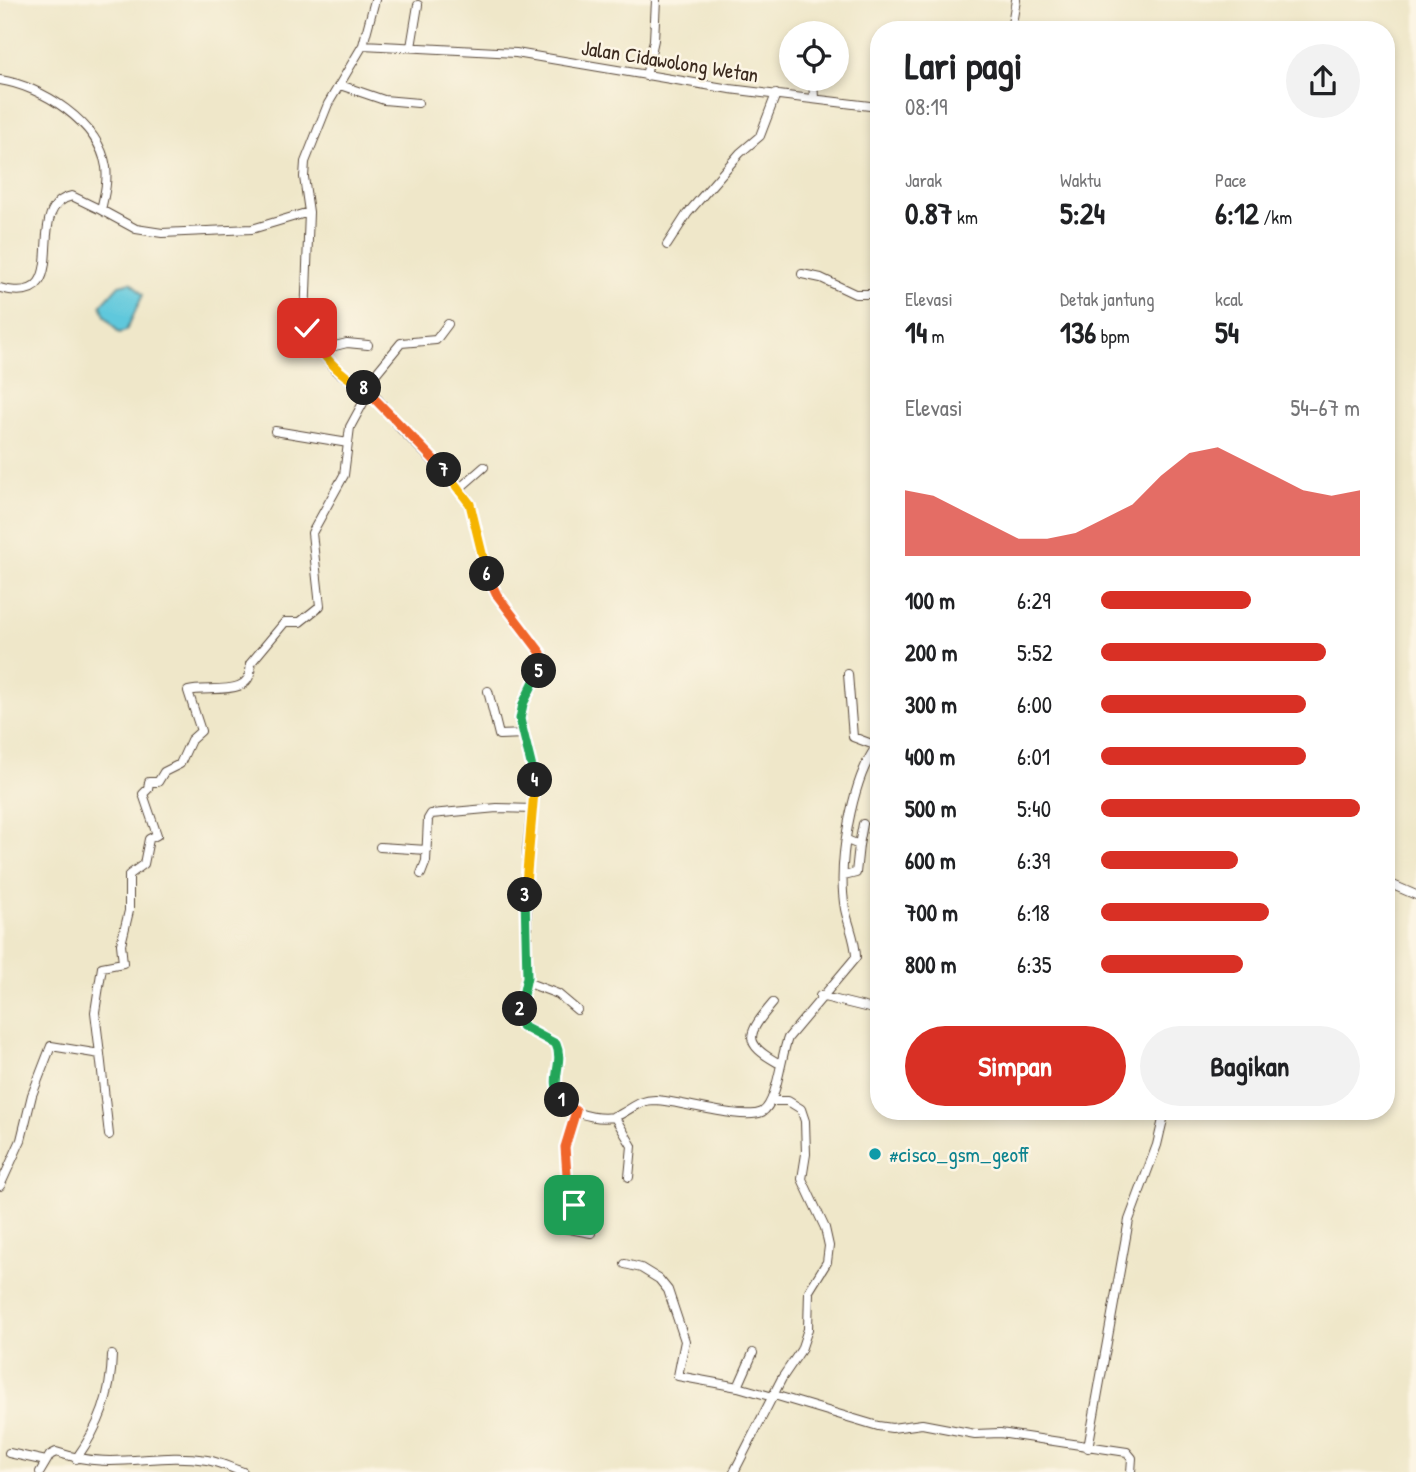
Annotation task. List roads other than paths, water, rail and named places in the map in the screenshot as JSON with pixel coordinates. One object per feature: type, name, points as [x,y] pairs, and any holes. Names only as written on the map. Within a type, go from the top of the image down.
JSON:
[{"type":"street","points":[[375,0],[363,45],[328,104],[305,162],[303,177],[309,212],[305,320],[319,351],[335,370],[366,390],[460,488],[470,504],[486,572],[497,595],[516,623],[534,641],[542,659],[523,704],[520,719],[535,773],[526,865],[526,982],[519,1021],[556,1044],[558,1056],[554,1083],[565,1104],[576,1111],[597,1117],[614,1116],[638,1102],[652,1100],[685,1102],[718,1111],[749,1114],[762,1112],[772,1101],[788,1038],[820,996],[856,957],[845,908],[844,876],[848,824],[870,768]]},
{"type":"street","points":[[646,76],[654,40],[656,0]]},
{"type":"street","points":[[1012,21],[1016,0]]},
{"type":"street","points":[[363,45],[411,47],[418,5]]},
{"type":"street","name":"Jalan Cidawolong Wetan","points":[[411,47],[516,53],[646,76],[870,106]]},
{"type":"street","points":[[0,80],[13,82],[44,96],[66,110],[89,133],[105,164],[107,180],[101,210]]},
{"type":"street","points":[[340,85],[384,100],[418,103]]},
{"type":"street","points":[[814,91],[814,99]]},
{"type":"street","points":[[667,245],[693,206],[740,153],[760,136],[776,94]]},
{"type":"street","points":[[0,288],[18,293],[30,292],[37,286],[47,251],[47,223],[65,198],[76,197],[136,229],[162,233],[252,229],[309,212]]},
{"type":"street","points":[[802,274],[821,278],[855,295],[870,294]]},
{"type":"street","points":[[110,1135],[95,1012],[102,967],[123,963],[121,944],[129,911],[129,875],[144,864],[149,839],[157,835],[143,794],[147,792],[149,782],[159,782],[164,772],[180,764],[194,736],[201,731],[188,691],[232,690],[247,679],[251,672],[250,664],[285,622],[300,622],[320,606],[312,533],[344,475],[350,427],[366,390],[401,343],[436,340],[448,324]]},
{"type":"street","points":[[319,351],[346,343],[368,345]]},
{"type":"street","points":[[275,431],[348,443]]},
{"type":"street","points":[[460,488],[484,467]]},
{"type":"street","points":[[848,674],[853,737],[870,742]]},
{"type":"street","points":[[488,691],[499,734],[524,733]]},
{"type":"street","points":[[421,874],[427,850],[428,819],[434,812],[532,809]]},
{"type":"street","points":[[844,876],[858,871],[863,824]]},
{"type":"street","points":[[847,840],[859,845]]},
{"type":"street","points":[[380,847],[427,850]]},
{"type":"street","points":[[1395,886],[1416,895]]},
{"type":"street","points":[[526,982],[558,994],[577,1010]]},
{"type":"street","points":[[820,996],[870,1008]]},
{"type":"street","points":[[773,1003],[754,1025],[751,1039],[757,1052],[780,1064]]},
{"type":"street","points":[[0,1186],[21,1140],[32,1095],[50,1047],[100,1054]]},
{"type":"street","points":[[734,1472],[801,1350],[808,1329],[809,1291],[827,1262],[830,1246],[825,1228],[802,1179],[806,1154],[802,1109],[788,1101],[772,1101]]},
{"type":"street","points":[[576,1111],[565,1147],[568,1189],[574,1205],[564,1228],[591,1233]]},
{"type":"street","points":[[614,1116],[632,1146],[629,1177]]},
{"type":"street","points":[[1088,1448],[1129,1220],[1164,1120]]},
{"type":"street","points":[[625,1264],[641,1268],[659,1279],[668,1290],[685,1341],[678,1376],[774,1396],[878,1426],[922,1424],[1130,1454],[1131,1472]]},
{"type":"street","points":[[738,1387],[753,1353]]},
{"type":"street","points":[[76,1459],[104,1414],[111,1379],[112,1355]]},
{"type":"street","points":[[9,1452],[46,1461]]},
{"type":"street","points":[[40,1472],[46,1461],[56,1452],[76,1459],[111,1464],[204,1459],[243,1472]]},
{"type":"water","points":[[131,282],[143,295],[126,331],[119,333],[105,316],[101,305],[119,285]]},
{"type":"place","name":"#cisco_gsm_geoff","points":[[875,1154]]}]
